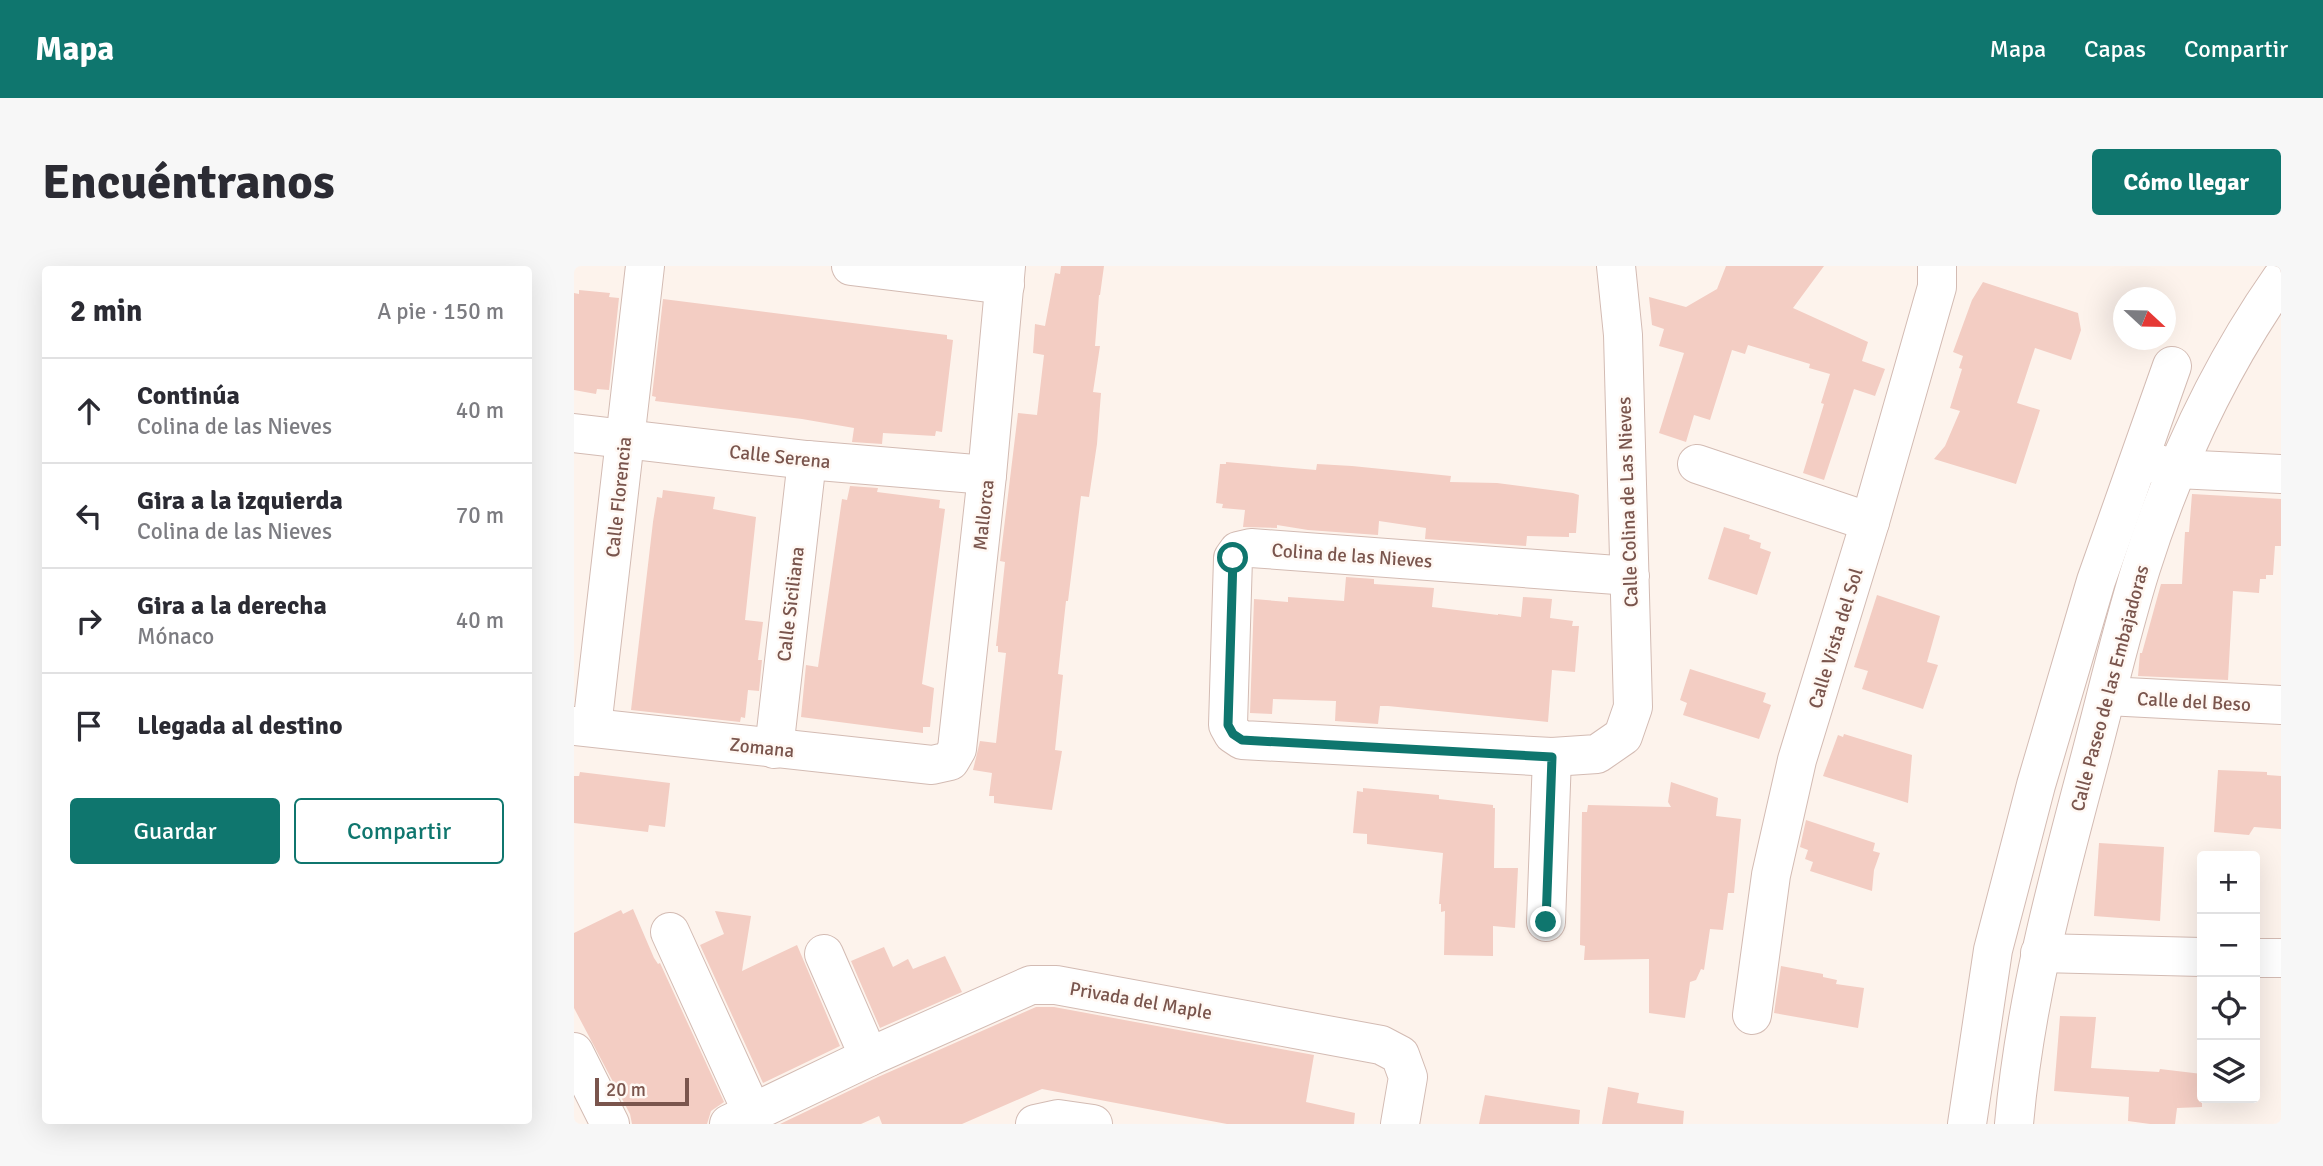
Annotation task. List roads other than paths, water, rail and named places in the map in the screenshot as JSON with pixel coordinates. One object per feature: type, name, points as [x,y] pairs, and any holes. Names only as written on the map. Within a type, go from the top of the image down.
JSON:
[{"type":"street","name":"Calle Florencia","points":[[583,727],[625,438],[645,266]]},
{"type":"street","name":"Calle Colina de Las Nieves","points":[[1616,266],[1623,335],[1633,707],[1623,736]]},
{"type":"street","name":"Calle Vista del Sol","points":[[1752,1015],[1771,875],[1787,799],[1937,287],[1937,266]]},
{"type":"street","points":[[866,267],[1006,275]]},
{"type":"street","name":"Mallorca","points":[[950,761],[957,749],[1006,275]]},
{"type":"street","name":"Calle Paseo de las Embajadoras","points":[[2014,1124],[2019,1066],[2040,953],[2141,568],[2177,469],[2254,318],[2281,279]]},
{"type":"street","points":[[1967,1124],[1993,950],[2036,785],[2092,594],[2172,366]]},
{"type":"street","name":"Calle Serena","points":[[574,433],[807,460],[987,475]]},
{"type":"street","name":"Calle Siciliana","points":[[774,749],[807,460]]},
{"type":"street","points":[[2139,460],[2177,469],[2281,474]]},
{"type":"street","points":[[1697,464],[1870,522]]},
{"type":"street","name":"Colina de las Nieves","points":[[1623,736],[1597,754],[1552,757],[1242,740],[1233,734],[1228,725],[1233,558],[1238,551],[1251,548],[1630,576]]},
{"type":"street","name":"Calle del Beso","points":[[2107,696],[2281,705]]},
{"type":"street","name":"Zomana","points":[[583,727],[932,765],[950,761]]},
{"type":"street","points":[[1546,922],[1552,757]]},
{"type":"street","name":"Privada del Maple","points":[[670,932],[741,1118],[1031,985],[1056,985],[1381,1045],[1400,1055],[1408,1077],[1400,1124]]},
{"type":"street","points":[[2040,953],[2197,957]]},
{"type":"street","points":[[824,954],[869,1057]]},
{"type":"street","points":[[2260,958],[2281,958]]},
{"type":"street","points":[[574,1052],[610,1124]]},
{"type":"street","points":[[1034,1124],[1058,1119],[1093,1124]]}]
